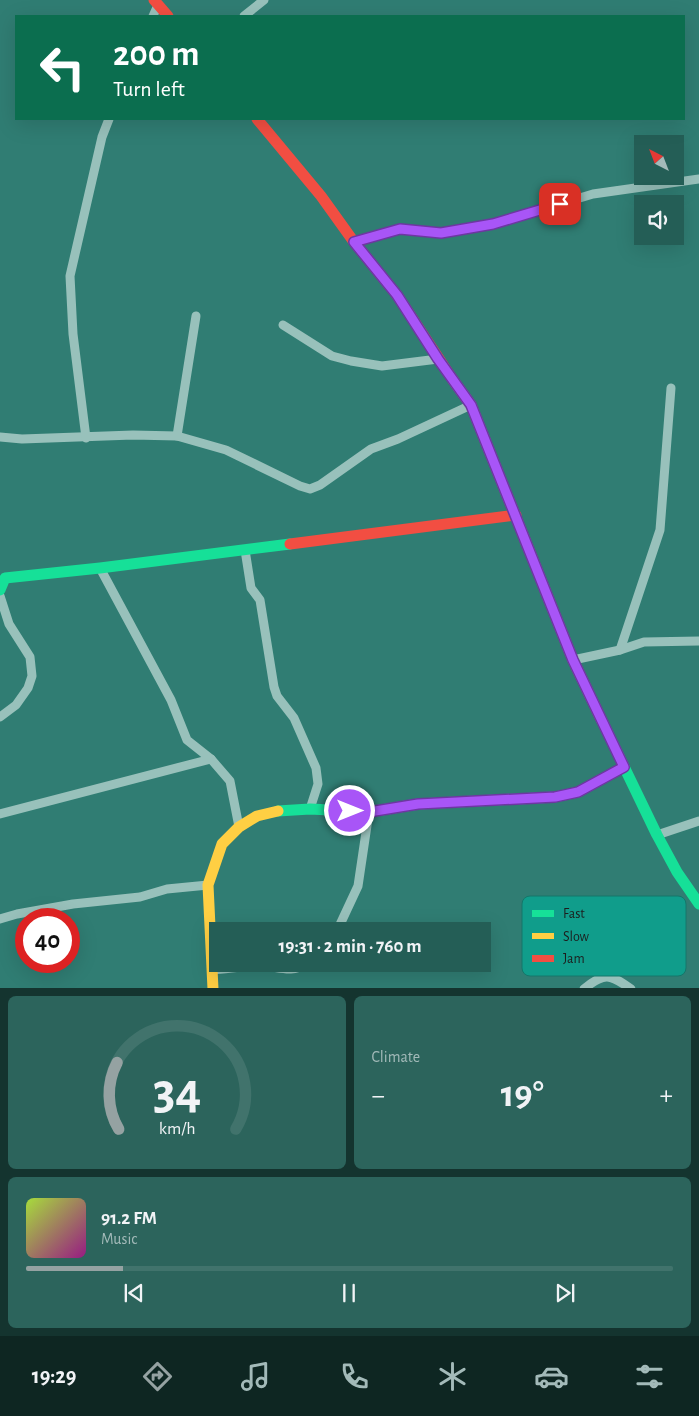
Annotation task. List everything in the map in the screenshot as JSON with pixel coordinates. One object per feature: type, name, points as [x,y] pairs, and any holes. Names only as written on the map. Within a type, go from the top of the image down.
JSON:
[{"type":"street","points":[[245,15],[264,0]]},
{"type":"street","points":[[153,15],[156,2]]},
{"type":"street","points":[[156,2],[167,15]]},
{"type":"street","points":[[86,438],[73,334],[70,276],[102,137],[109,120]]},
{"type":"street","points":[[258,120],[397,295],[438,359],[471,405],[573,660],[657,835],[677,872],[699,904]]},
{"type":"street","points":[[354,242],[400,229],[441,233],[493,224],[593,194],[699,179]]},
{"type":"street","points":[[177,436],[196,316]]},
{"type":"street","points":[[283,325],[332,356],[352,361],[382,366],[438,359]]},
{"type":"street","points":[[620,650],[660,530],[671,388]]},
{"type":"street","points":[[0,437],[22,439],[133,435],[177,436],[226,450],[310,489],[320,485],[371,449],[398,439],[471,405]]},
{"type":"street","points":[[0,590],[5,578],[100,568],[516,515]]},
{"type":"street","points":[[245,550],[251,588],[260,600],[274,687],[277,696],[294,718],[316,768],[318,784],[310,809]]},
{"type":"street","points":[[100,568],[171,700],[187,740],[230,781],[238,827]]},
{"type":"street","points":[[0,596],[9,624],[30,657],[32,676],[28,688],[16,705],[0,717]]},
{"type":"street","points":[[573,660],[620,650],[644,642],[699,641]]},
{"type":"street","points":[[0,814],[210,760]]},
{"type":"street","points":[[210,922],[208,885],[222,844],[238,827],[257,816],[283,810],[310,809],[369,812],[418,804],[555,797],[578,792],[624,767]]},
{"type":"street","points":[[341,922],[358,886],[369,812]]},
{"type":"street","points":[[657,835],[699,821]]},
{"type":"street","points":[[0,920],[17,914],[73,904],[140,898],[167,890],[208,885]]},
{"type":"street","points":[[212,972],[213,988]]},
{"type":"street","points":[[584,988],[596,978],[606,977],[616,979],[631,988]]},
{"type":"traffic: fast","points":[[0,590],[5,578],[290,544]]},
{"type":"traffic: fast","points":[[602,721],[657,835],[677,872],[699,904]]},
{"type":"traffic: fast","points":[[278,811],[310,809],[369,812],[418,804],[555,797],[578,792],[624,767]]},
{"type":"traffic: slow","points":[[453,380],[471,405],[573,660],[602,721]]},
{"type":"traffic: slow","points":[[213,988],[208,885],[222,844],[239,827],[257,816],[278,811]]},
{"type":"traffic: jam","points":[[154,0],[167,15]]},
{"type":"traffic: jam","points":[[258,120],[321,196],[354,242],[397,295],[453,380]]},
{"type":"traffic: jam","points":[[290,544],[516,515]]},
{"type":"route","points":[[350,811],[369,812],[418,804],[555,797],[578,792],[624,767],[573,660],[471,405],[438,359],[397,295],[354,242],[400,229],[441,233],[493,224],[560,204]]}]
